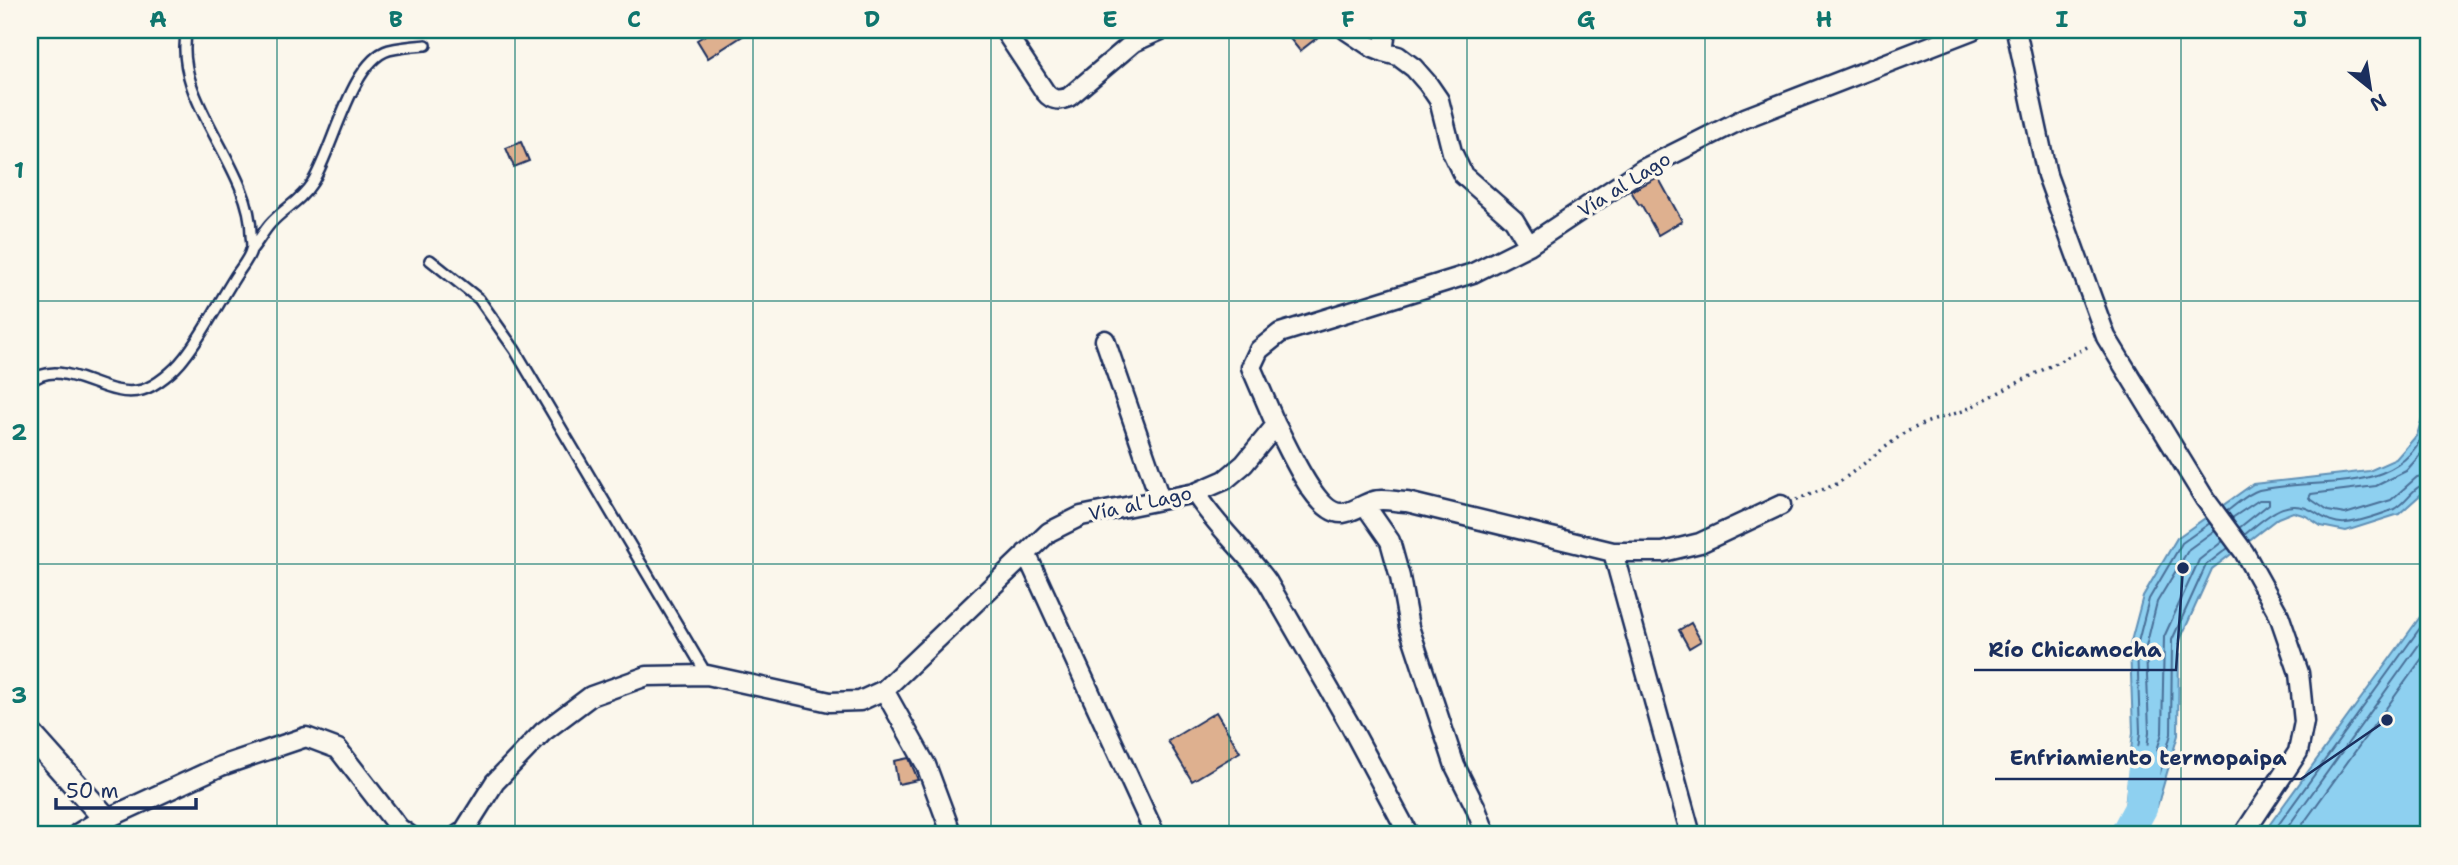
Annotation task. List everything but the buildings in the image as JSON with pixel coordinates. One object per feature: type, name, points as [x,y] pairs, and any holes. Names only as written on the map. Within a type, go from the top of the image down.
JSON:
[{"type":"street","points":[[1004,30],[1045,92],[1052,99],[1059,100],[1069,97],[1134,42],[1161,30]]},
{"type":"street","points":[[1346,30],[1373,48],[1398,57],[1414,68],[1428,84],[1439,100],[1452,152],[1464,175],[1514,220],[1529,245]]},
{"type":"street","points":[[1383,51],[1386,30]]},
{"type":"street","name":"Vía al Lago","points":[[458,835],[464,831],[495,782],[543,732],[591,696],[647,676],[707,675],[830,702],[860,701],[884,690],[1049,532],[1081,516],[1195,493],[1225,480],[1244,464],[1276,425],[1251,367],[1259,350],[1280,333],[1473,273],[1529,245],[1643,169],[1745,118],[1972,30]]},
{"type":"street","points":[[2018,31],[2047,174],[2106,337],[2205,499],[2244,552],[2279,615],[2299,673],[2304,722],[2298,752],[2243,835]]},
{"type":"street","points":[[1105,341],[1160,499]]},
{"type":"street","points":[[1276,425],[1317,499],[1327,509],[1344,513],[1375,500],[1407,502],[1613,552],[1663,552],[1700,543],[1781,505]]},
{"type":"street","points":[[1195,493],[1211,517],[1267,581],[1350,725],[1409,835]]},
{"type":"street","points":[[1365,505],[1390,541],[1409,627],[1455,765],[1486,835]]},
{"type":"street","points":[[1613,552],[1691,835]]},
{"type":"street","points":[[1027,554],[1153,830]]},
{"type":"street","points":[[884,690],[926,765],[952,835]]},
{"type":"street","points":[[30,734],[106,819]]},
{"type":"street","points":[[80,835],[106,819],[221,765],[306,737],[338,749],[399,828],[409,835]]},
{"type":"lane","points":[[187,30],[187,64],[191,86],[245,200],[251,225],[251,250]]},
{"type":"lane","points":[[30,382],[46,374],[60,373],[117,391],[141,390],[184,359],[271,222],[298,201],[310,186],[354,87],[367,65],[388,50],[426,45]]},
{"type":"lane","points":[[430,260],[479,299],[515,350],[707,675]]},
{"type":"path","points":[[1781,505],[1837,484],[1904,433],[1963,411],[2106,337]]},
{"type":"water","points":[[2428,398],[2428,488],[2399,514],[2346,531],[2321,526],[2306,516],[2293,512],[2278,518],[2212,569],[2179,642],[2178,735],[2157,807],[2125,807],[2133,732],[2130,645],[2143,596],[2177,538],[2253,484],[2369,471],[2396,459],[2417,435]]},
{"type":"water","points":[[2428,606],[2428,835],[2262,835]]},
{"type":"waterway","points":[[2126,835],[2141,807],[2145,762]]},
{"type":"place","name":"Río Chicamocha","points":[[2183,568]]},
{"type":"place","name":"Enfriamiento termopaipa","points":[[2387,720]]}]
